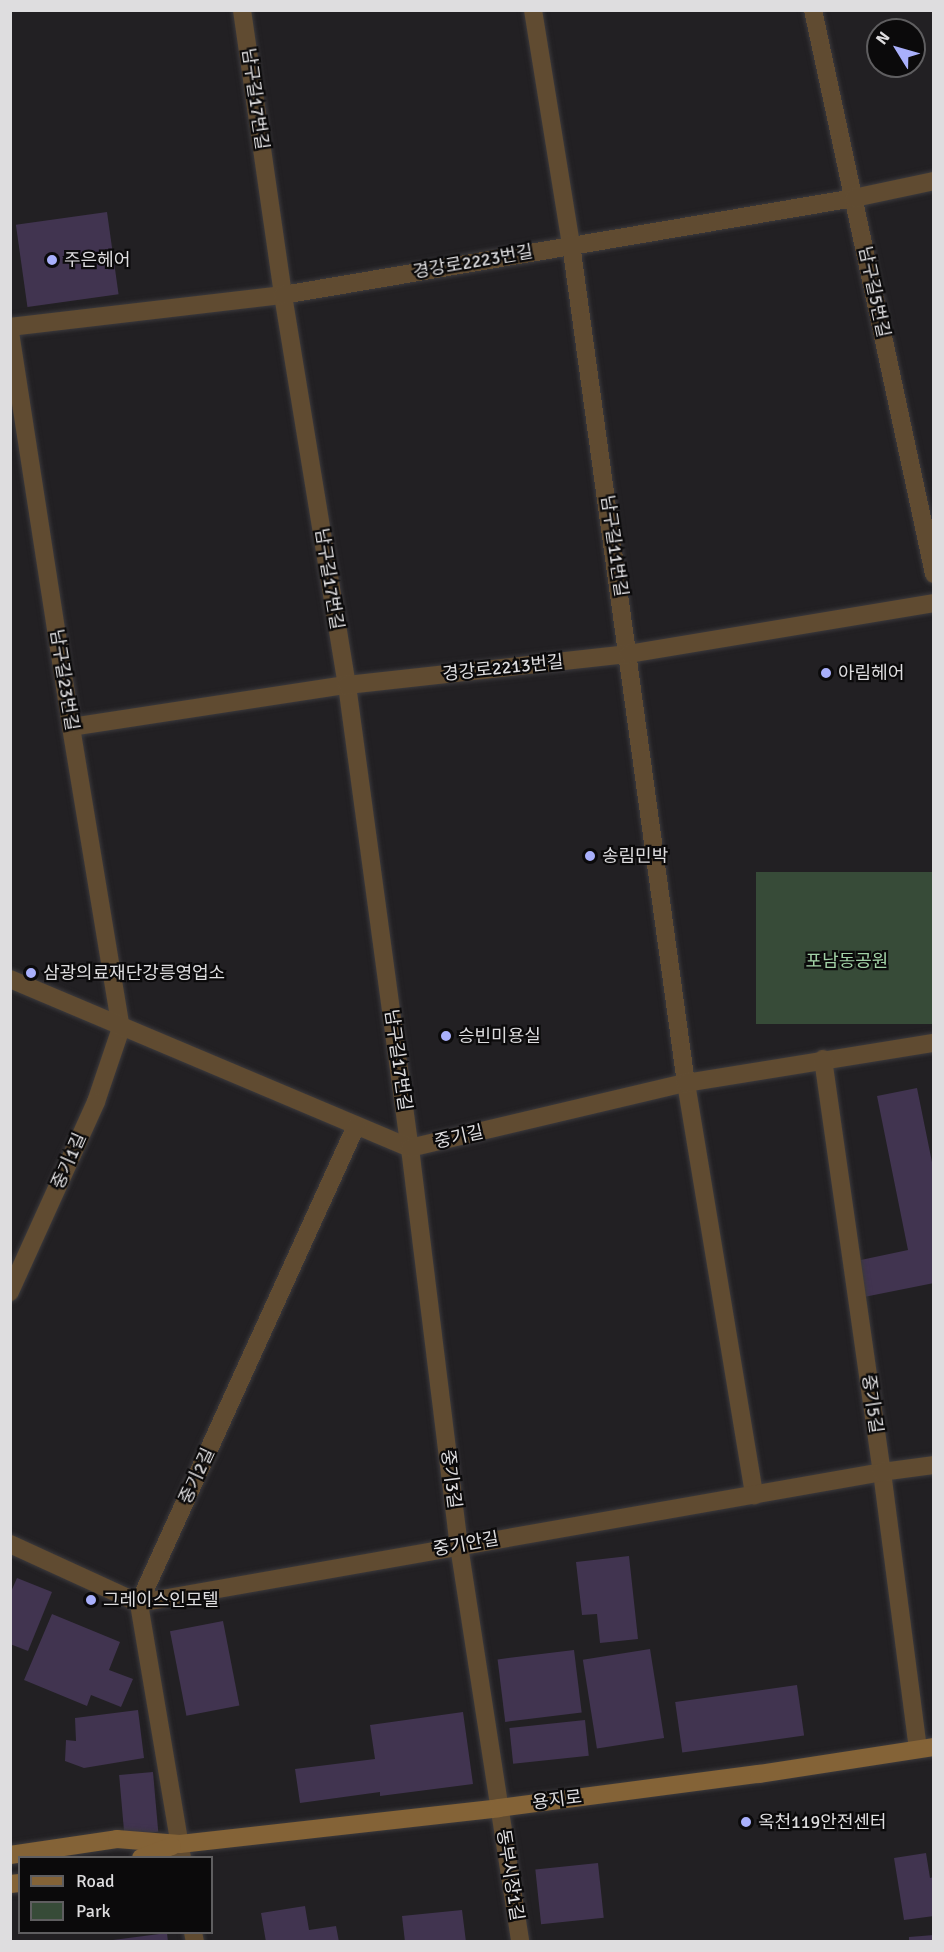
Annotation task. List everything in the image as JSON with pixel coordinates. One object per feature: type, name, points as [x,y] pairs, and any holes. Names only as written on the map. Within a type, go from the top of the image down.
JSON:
[{"type":"street","name":"남구길17번길","points":[[242,10],[283,295],[347,685],[410,1148]]},
{"type":"street","name":"남구길11번길","points":[[533,10],[571,244],[687,1083],[754,1495]]},
{"type":"street","name":"남구길5번길","points":[[813,10],[933,574]]},
{"type":"street","name":"경강로2223번길","points":[[10,327],[283,295],[571,244],[854,198],[933,181]]},
{"type":"street","name":"남구길23번길","points":[[10,332],[71,728],[121,1028]]},
{"type":"street","name":"경강로2213번길","points":[[71,728],[347,685],[629,654],[933,603]]},
{"type":"street","name":"중기길","points":[[10,979],[121,1028],[410,1148],[687,1083],[823,1059],[933,1043]]},
{"type":"street","name":"중기1길","points":[[10,1292],[96,1102],[121,1028]]},
{"type":"street","name":"중기5길","points":[[823,1059],[882,1472],[926,1748]]},
{"type":"street","name":"중기2길","points":[[139,1603],[356,1126]]},
{"type":"street","name":"중기3길","points":[[410,1148],[459,1546],[499,1808]]},
{"type":"street","name":"중기안길","points":[[139,1603],[882,1472],[933,1465]]},
{"type":"street","points":[[10,1544],[139,1603],[181,1851]]},
{"type":"street","name":"용지로","points":[[148,1856],[759,1774],[926,1748]]},
{"type":"street","name":"동부시장1길","points":[[499,1808],[520,1941]]},
{"type":"street","name":"용지로","points":[[10,1855],[117,1839],[181,1851]]},
{"type":"green space","name":"포남동공원","points":[[756,872],[933,872],[933,1024],[756,1024]]},
{"type":"building","points":[[107,212],[119,294],[27,307],[16,225]]},
{"type":"building","points":[[917,1088],[934,1172],[934,1283],[864,1297],[856,1261],[908,1250],[877,1096]]},
{"type":"building","points":[[629,1556],[638,1639],[600,1643],[597,1614],[582,1615],[576,1562]]},
{"type":"building","points":[[17,1578],[52,1592],[28,1651],[10,1644],[10,1594]]},
{"type":"building","points":[[52,1614],[120,1642],[109,1670],[133,1679],[121,1707],[91,1695],[87,1706],[24,1680]]},
{"type":"building","points":[[223,1621],[239,1705],[186,1716],[170,1631]]},
{"type":"building","points":[[650,1649],[664,1738],[597,1749],[583,1660]]},
{"type":"building","points":[[574,1650],[582,1713],[505,1722],[498,1659]]},
{"type":"building","points":[[797,1685],[804,1736],[682,1753],[675,1702]]},
{"type":"building","points":[[138,1710],[144,1758],[84,1768],[65,1761],[66,1740],[76,1741],[75,1718]]},
{"type":"building","points":[[463,1712],[473,1784],[380,1796],[380,1792],[300,1803],[295,1769],[375,1759],[370,1725]]},
{"type":"building","points":[[585,1720],[589,1756],[513,1764],[509,1728]]},
{"type":"building","points":[[153,1772],[158,1832],[124,1835],[119,1775]]},
{"type":"building","points":[[926,1853],[930,1878],[934,1877],[934,1916],[904,1920],[894,1858]]},
{"type":"building","points":[[598,1863],[604,1918],[541,1924],[535,1870]]},
{"type":"building","points":[[305,1906],[309,1930],[336,1926],[339,1942],[266,1942],[261,1913]]},
{"type":"building","points":[[462,1910],[466,1942],[405,1942],[402,1916]]},
{"type":"building","points":[[167,1934],[168,1942],[113,1942],[113,1940]]},
{"type":"building","points":[[934,1935],[934,1942],[909,1942],[909,1937]]},
{"type":"place","name":"주은헤어","points":[[52,260]]},
{"type":"place","name":"아림헤어","points":[[826,673]]},
{"type":"place","name":"송림민박","points":[[590,856]]},
{"type":"place","name":"삼광의료재단강릉영업소","points":[[31,973]]},
{"type":"place","name":"승빈미용실","points":[[446,1036]]},
{"type":"place","name":"그레이스인모텔","points":[[91,1600]]},
{"type":"place","name":"옥천119안전센터","points":[[746,1822]]}]
